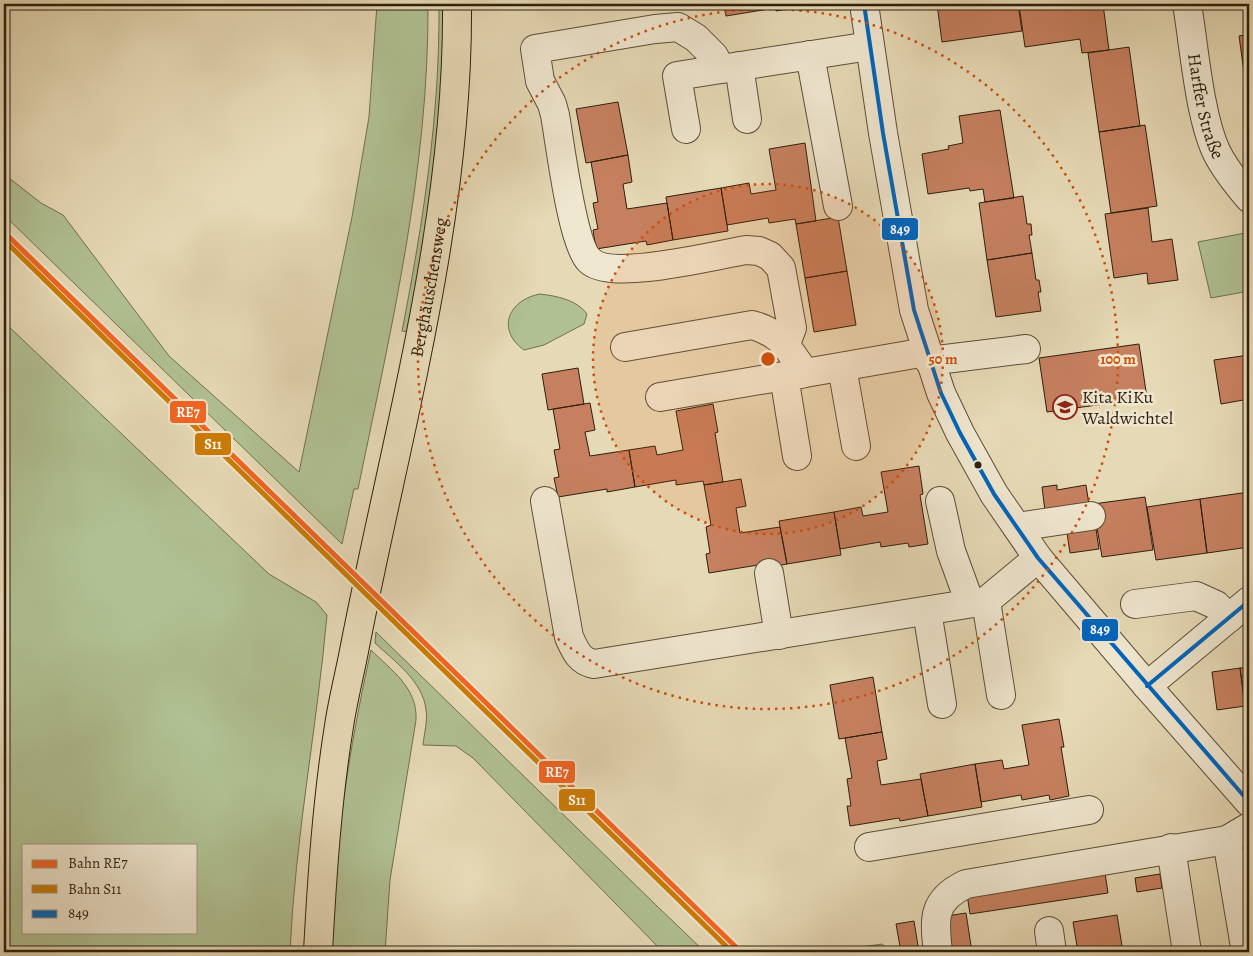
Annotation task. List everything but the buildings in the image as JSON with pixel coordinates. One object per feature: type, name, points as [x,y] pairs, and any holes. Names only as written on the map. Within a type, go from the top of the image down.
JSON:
[{"type":"main road","name":"Berghäuschensweg","points":[[318,952],[322,887],[339,725],[370,566],[433,268],[447,173],[455,97],[457,4]]},
{"type":"street","points":[[864,4],[883,132],[914,310],[941,393],[977,466],[1038,558],[1249,802]]},
{"type":"street","name":"Harffer Straße","points":[[1187,4],[1198,74],[1213,141],[1216,150],[1236,182],[1249,198]]},
{"type":"street","points":[[747,119],[730,68],[714,56],[696,38],[678,27],[655,29],[535,49],[540,81],[552,104],[555,115],[572,211],[580,242],[589,261],[608,269],[630,270],[746,250],[759,251],[776,260],[784,279],[792,328],[786,346]]},
{"type":"street","points":[[686,129],[677,76],[870,46]]},
{"type":"street","points":[[810,55],[838,206]]},
{"type":"street","points":[[625,347],[752,325],[769,329],[786,346],[795,375],[797,456]]},
{"type":"street","points":[[660,397],[842,367],[928,357],[1026,349]]},
{"type":"street","points":[[842,367],[856,446]]},
{"type":"street","points":[[545,501],[569,637],[579,657],[587,662],[602,663],[978,602],[1038,558]]},
{"type":"street","points":[[940,501],[951,552],[978,602],[1001,695]]},
{"type":"street","points":[[1017,527],[1091,516]]},
{"type":"street","points":[[769,573],[779,635]]},
{"type":"street","points":[[1135,604],[1196,596],[1216,605],[1239,609]]},
{"type":"street","points":[[1147,686],[1239,609]]},
{"type":"street","points":[[926,611],[942,704]]},
{"type":"street","points":[[869,847],[1089,810]]},
{"type":"street","points":[[938,952],[935,928],[937,911],[948,894],[966,884],[1171,848],[1238,833],[1246,947]]},
{"type":"street","points":[[1171,848],[1187,952]]},
{"type":"green space","points":[[377,4],[428,4],[427,65],[415,187],[406,248],[358,489],[354,489],[342,544],[4,215],[4,174],[41,203],[63,215],[169,356],[299,472],[352,217],[369,117]]},
{"type":"green space","points":[[439,4],[445,4],[439,128],[429,210],[409,332],[402,331],[429,169],[437,87]]},
{"type":"green space","points":[[1245,233],[1249,237],[1249,291],[1211,298],[1198,242]]},
{"type":"green space","points":[[540,294],[572,302],[587,314],[584,324],[544,345],[524,350],[515,342],[510,334],[508,325],[510,317],[513,309],[520,302]]},
{"type":"green space","points":[[4,322],[269,574],[316,602],[327,615],[296,867],[290,952],[4,952]]},
{"type":"green space","points":[[376,632],[705,952],[663,952],[473,758],[456,746],[423,745],[427,718],[424,700],[414,681],[399,664],[375,643]]},
{"type":"green space","points":[[371,650],[395,672],[408,689],[413,698],[416,720],[390,880],[385,952],[331,952],[335,876],[349,762]]},
{"type":"green space","points":[[882,944],[891,952],[859,952],[861,947]]},
{"type":"rail line","name":"RE7","points":[[4,232],[741,952]]},
{"type":"rail line","name":"S11","points":[[4,240],[732,952]]},
{"type":"transit line","name":"849","points":[[864,4],[883,133],[914,310],[941,393],[960,433],[994,494],[1038,558],[1249,802]]},
{"type":"transit line","name":"849","points":[[1147,686],[1249,601]]},
{"type":"place","name":"Kita KiKu Waldwichtel","points":[[1065,407]]}]
